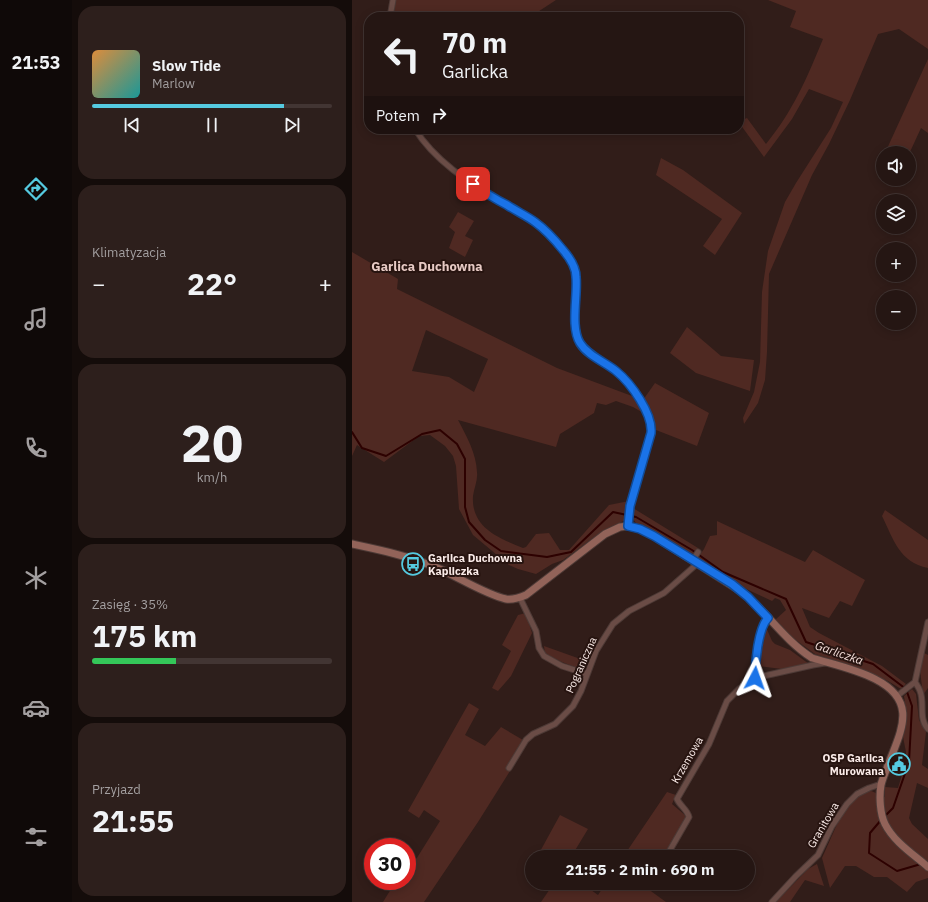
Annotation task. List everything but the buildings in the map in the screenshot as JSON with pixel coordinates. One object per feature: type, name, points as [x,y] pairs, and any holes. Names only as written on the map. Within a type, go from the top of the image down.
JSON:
[{"type":"street","points":[[391,12],[393,0]]},
{"type":"street","points":[[419,134],[435,154],[452,169],[484,192],[530,219],[542,228],[558,244],[572,262],[575,269],[576,278],[575,313],[577,335],[580,342],[584,348],[616,371],[626,381],[643,405],[650,423],[651,433],[630,506],[628,526]]},
{"type":"street","points":[[352,544],[406,556],[437,567],[493,595],[506,599],[516,599],[526,595],[605,534],[620,527],[628,526],[647,532],[695,560],[742,592],[796,646],[812,658],[876,679],[900,695],[904,715],[903,727],[881,784],[882,814],[884,823],[896,840],[928,867]]},
{"type":"street","name":"Pograniczna","points":[[509,768],[526,740],[533,734],[555,724],[570,710],[581,692],[586,674],[596,651],[613,624],[629,610],[664,593],[695,560],[698,552]]},
{"type":"street","points":[[520,598],[536,631],[539,648],[544,656],[562,666],[586,674]]},
{"type":"street","points":[[755,678],[755,665],[763,624],[768,618]]},
{"type":"street","points":[[900,695],[914,684],[928,622]]},
{"type":"street","name":"Krzemowa","points":[[670,850],[690,817],[688,811],[679,803],[677,799],[679,793],[694,771],[709,744],[727,701],[755,678],[828,663]]},
{"type":"street","points":[[914,684],[921,691],[922,715],[928,729]]},
{"type":"street","name":"Granitowa","points":[[772,902],[818,855],[832,826],[847,804],[857,794],[868,788],[881,784]]},
{"type":"shaded area","points":[[396,0],[556,0],[538,12],[394,12]]},
{"type":"shaded area","points":[[768,0],[928,0],[928,49],[899,29],[878,34],[850,100],[812,175],[769,274],[765,380],[758,403],[744,424],[743,418],[754,392],[760,362],[762,292],[768,251],[785,202],[831,128],[843,102],[809,89],[792,119],[764,157],[744,130],[744,119],[747,118],[766,144],[776,132],[792,107],[805,81],[823,39],[790,27],[796,11]]},
{"type":"shaded area","points":[[928,59],[928,133],[921,128],[913,146],[888,146]]},
{"type":"shaded area","points":[[661,158],[683,170],[742,213],[715,255],[703,246],[722,219],[656,175]]},
{"type":"shaded area","points":[[458,212],[474,221],[465,236],[473,240],[465,257],[449,248],[455,232],[449,227]]},
{"type":"shaded area","points":[[352,252],[398,279],[397,289],[557,368],[632,396],[645,414],[633,407],[616,401],[606,405],[597,403],[594,413],[560,434],[556,447],[458,420],[475,458],[477,478],[473,496],[474,507],[482,524],[496,536],[523,548],[526,547],[536,534],[549,533],[560,550],[569,550],[609,505],[629,501],[626,520],[604,530],[563,560],[552,564],[536,574],[509,565],[473,535],[459,509],[456,466],[453,456],[445,446],[430,435],[419,436],[384,462],[357,445],[352,456]],"holes":[[[426,330],[488,359],[474,392],[449,377],[412,371]]]},
{"type":"shaded area","points":[[687,327],[721,356],[754,360],[750,391],[696,373],[670,353]]},
{"type":"shaded area","points":[[655,383],[709,413],[697,446],[656,430],[652,414],[643,400]]},
{"type":"shaded area","points":[[633,508],[698,548],[692,555],[636,523],[633,519]]},
{"type":"shaded area","points":[[885,510],[928,540],[928,568],[910,561],[899,549],[882,516]]},
{"type":"shaded area","points":[[717,521],[805,562],[813,550],[865,580],[852,606],[840,601],[829,618],[802,608],[810,627],[882,666],[906,684],[901,689],[888,681],[854,666],[815,654],[793,638],[775,620],[786,610],[780,600],[775,598],[772,601],[742,587],[697,559],[710,536],[717,535]]},
{"type":"shaded area","points":[[526,613],[532,633],[511,676],[498,691],[492,688],[511,651],[502,645],[518,615]]},
{"type":"shaded area","points":[[766,627],[772,641],[775,644],[790,650],[809,664],[782,669],[759,666]]},
{"type":"shaded area","points":[[544,646],[586,661],[585,671],[545,654]]},
{"type":"shaded area","points":[[924,653],[928,655],[928,688],[923,695],[920,670]]},
{"type":"shaded area","points":[[912,689],[916,694],[919,720],[926,732],[922,765],[928,769],[928,788],[917,783],[909,818],[912,824],[928,839],[928,878],[916,882],[907,892],[887,877],[874,877],[856,866],[845,866],[830,888],[822,858],[842,813],[859,796],[869,790],[885,797],[885,787],[898,788],[905,765],[906,752],[903,737],[906,727],[904,696]]},
{"type":"shaded area","points":[[469,703],[479,709],[465,735],[485,746],[501,727],[523,740],[507,768],[510,771],[478,822],[424,902],[383,902],[390,890],[416,890],[416,859],[440,821],[424,810],[419,818],[408,811]]},
{"type":"shaded area","points":[[667,792],[676,795],[672,804],[686,816],[685,821],[666,850],[628,850]]},
{"type":"shaded area","points":[[560,815],[588,829],[575,850],[541,850]]},
{"type":"shaded area","points":[[817,864],[824,886],[805,880],[790,902],[776,902],[808,869]]},
{"type":"shaded area","points":[[549,890],[591,890],[598,895],[601,890],[649,890],[666,902],[541,902]]},
{"type":"waterway","name":"Garliczka","points":[[352,432],[362,448],[386,456],[422,434],[440,430],[457,444],[465,459],[465,507],[469,522],[485,540],[501,551],[547,557],[571,552],[613,512],[636,517],[692,550],[723,572],[786,599],[806,642],[873,664],[906,689],[912,706],[909,762],[893,808],[884,817]]},
{"type":"waterway","name":"Garliczka","points":[[881,820],[870,833],[869,853],[897,871],[921,864]]},
{"type":"place","name":"Garlica Duchowna Kapliczka","points":[[413,564]]},
{"type":"place","name":"OSP Garlica Murowana","points":[[899,764]]},
{"type":"district","name":"Garlica Duchowna","points":[[427,266]]},
{"type":"route","points":[[473,184],[535,222],[553,238],[572,262],[575,269],[576,278],[575,313],[577,335],[580,342],[584,348],[616,371],[626,381],[643,405],[648,414],[650,423],[651,433],[630,506],[628,526],[640,529],[654,536],[732,584],[748,597],[768,618],[763,624],[755,665],[755,678]]}]
